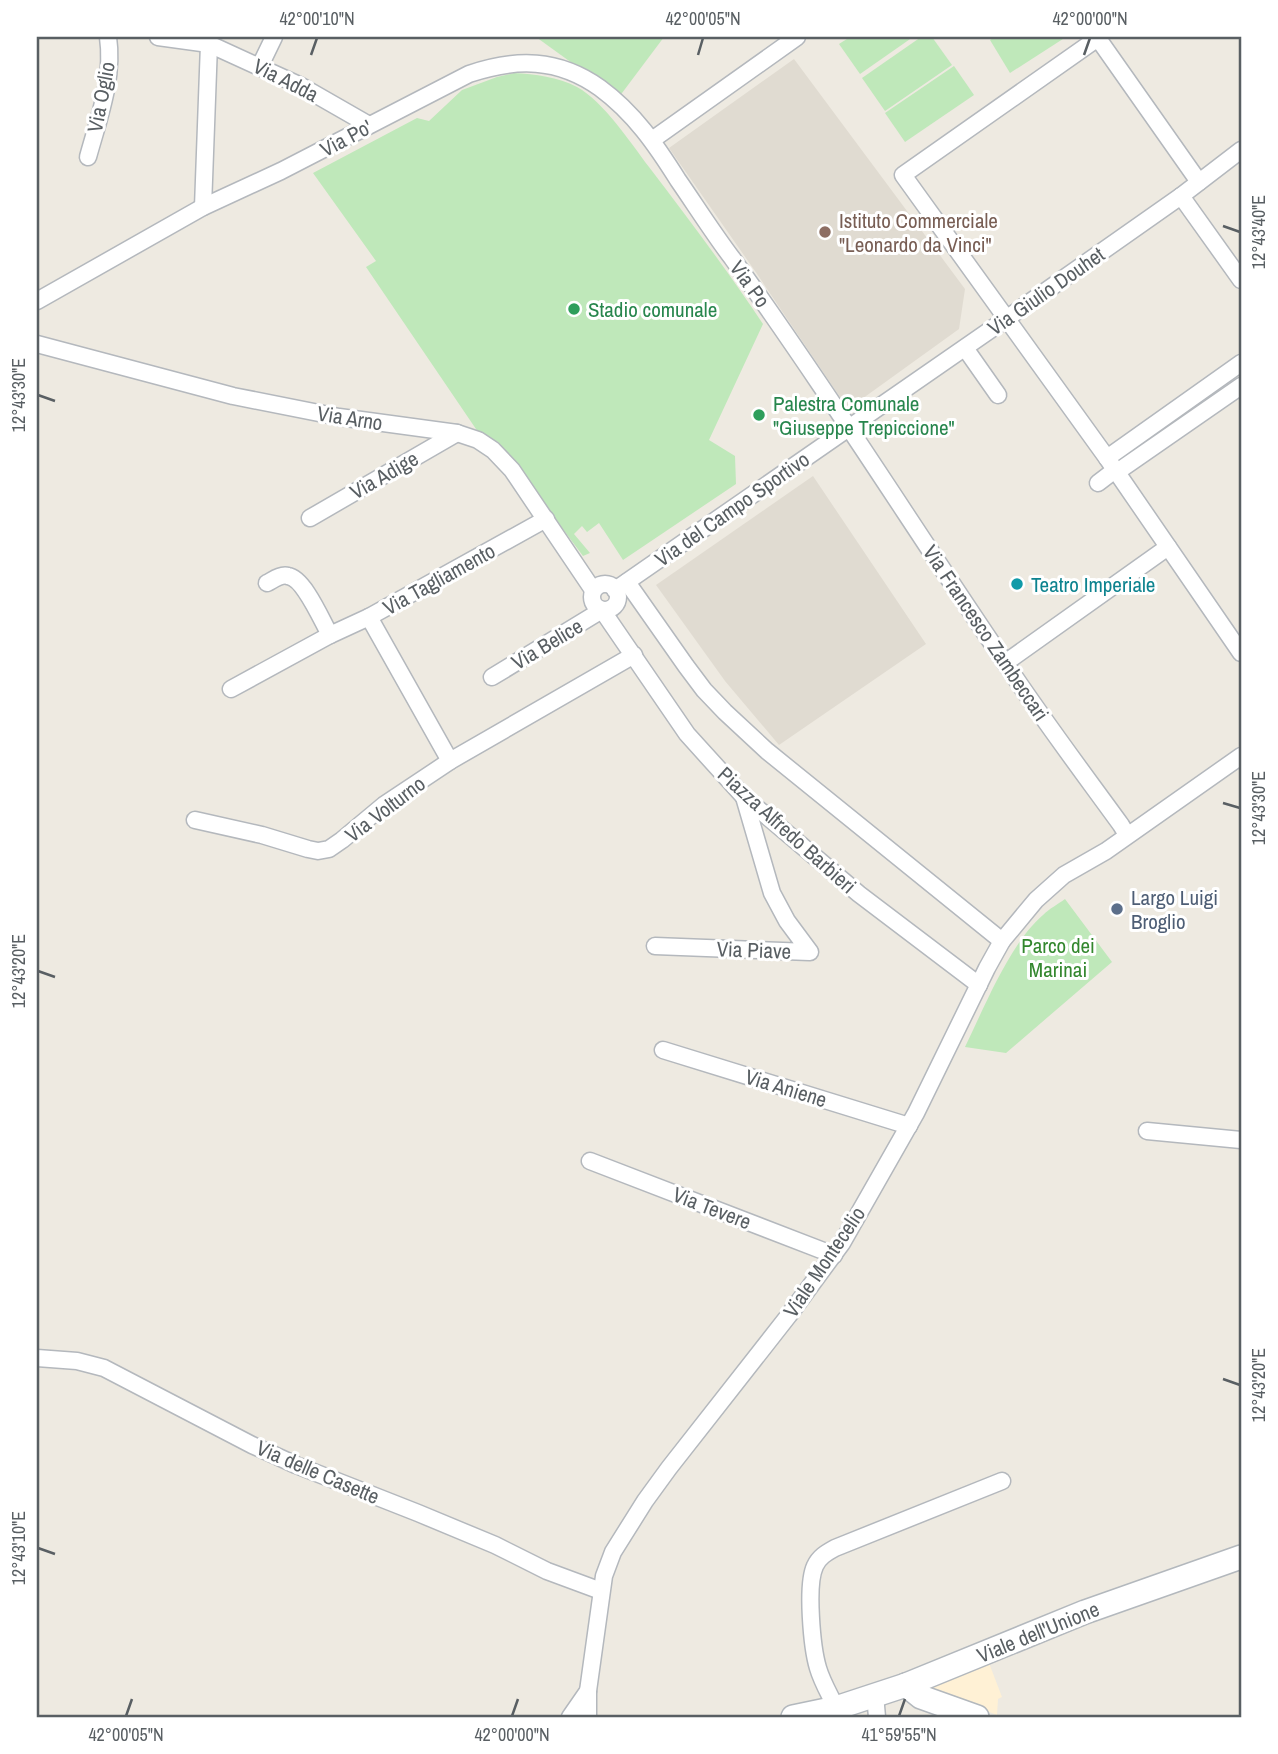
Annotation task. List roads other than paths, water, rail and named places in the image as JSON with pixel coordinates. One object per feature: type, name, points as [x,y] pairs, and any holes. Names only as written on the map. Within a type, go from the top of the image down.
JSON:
[{"type":"main road","name":"Viale dell'Unione","points":[[793,1717],[836,1708],[876,1706],[906,1685],[1085,1612],[1241,1557]]},
{"type":"main road","points":[[906,1685],[922,1697],[977,1717]]},
{"type":"street","name":"Via Oglio","points":[[88,157],[107,85],[110,62],[108,37]]},
{"type":"street","name":"Via Adda","points":[[158,37],[209,44],[301,86],[369,125]]},
{"type":"street","points":[[260,66],[274,37]]},
{"type":"street","points":[[652,140],[797,37]]},
{"type":"street","points":[[1199,182],[1098,38],[903,175],[1113,466],[1241,653]]},
{"type":"street","points":[[203,207],[209,44]]},
{"type":"street","name":"Via Po'","points":[[37,301],[203,207],[281,171],[469,74],[498,65],[528,63],[559,68],[582,78],[626,110],[652,140]]},
{"type":"street","name":"Via Po","points":[[652,140],[786,333],[848,429]]},
{"type":"street","name":"Via Giulio Douhet","points":[[848,429],[1181,196],[1241,150]]},
{"type":"street","points":[[1181,196],[1241,280]]},
{"type":"street","name":"Via Arno","points":[[37,344],[233,396],[339,417],[457,433],[483,442],[499,455],[524,486],[593,590]]},
{"type":"street","points":[[965,348],[998,395]]},
{"type":"street","points":[[1098,483],[1113,466],[1241,363]]},
{"type":"street","points":[[1113,466],[1241,386]]},
{"type":"street","name":"Via del Campo Sportivo","points":[[621,586],[848,429]]},
{"type":"street","name":"Via Francesco Zambeccari","points":[[848,429],[1005,663],[1127,835]]},
{"type":"street","name":"Via Adige","points":[[310,518],[457,433]]},
{"type":"street","name":"Via Tagliamento","points":[[231,689],[369,617],[546,519]]},
{"type":"street","points":[[1005,663],[1167,547]]},
{"type":"street","points":[[267,583],[283,576],[296,579],[330,635]]},
{"type":"street","points":[[621,586],[616,604],[610,610],[602,611],[594,605],[593,590],[600,585],[621,586],[704,690],[725,712],[768,751],[1002,941]]},
{"type":"street","name":"Piazza Alfredo Barbieri","points":[[602,611],[687,734],[744,797],[859,894],[979,985]]},
{"type":"street","name":"Via Belice","points":[[492,677],[602,611]]},
{"type":"street","points":[[369,617],[450,761]]},
{"type":"street","name":"Via Volturno","points":[[195,820],[324,851],[334,847],[392,799],[450,761],[634,655]]},
{"type":"street","name":"Viale Montecelio","points":[[580,1714],[588,1690],[601,1591],[613,1552],[651,1492],[834,1255],[909,1126],[1002,941],[1031,905],[1064,875],[1106,850],[1241,756]]},
{"type":"street","name":"Via Piave","points":[[655,946],[810,952],[787,921],[772,893],[744,797]]},
{"type":"street","name":"Via Aniene","points":[[663,1050],[909,1126]]},
{"type":"street","points":[[1147,1131],[1241,1140]]},
{"type":"street","name":"Via Tevere","points":[[590,1161],[834,1255]]},
{"type":"street","name":"Via delle Casette","points":[[37,1358],[85,1362],[110,1370],[252,1445],[296,1465],[469,1534],[547,1571],[601,1591]]},
{"type":"street","points":[[836,1708],[820,1675],[814,1650],[811,1589],[813,1570],[819,1559],[835,1548],[1002,1481]]},
{"type":"place","name":"Istituto Commerciale \"Leonardo da Vinci\"","points":[[825,232]]},
{"type":"place","name":"Stadio comunale","points":[[574,309]]},
{"type":"place","name":"Palestra Comunale \"Giuseppe Trepiccione\"","points":[[759,415]]},
{"type":"place","name":"Teatro Imperiale","points":[[1017,584]]},
{"type":"place","name":"Largo Luigi Broglio","points":[[1117,909]]},
{"type":"park label","name":"Parco dei Marinai","points":[[1058,957]]}]
